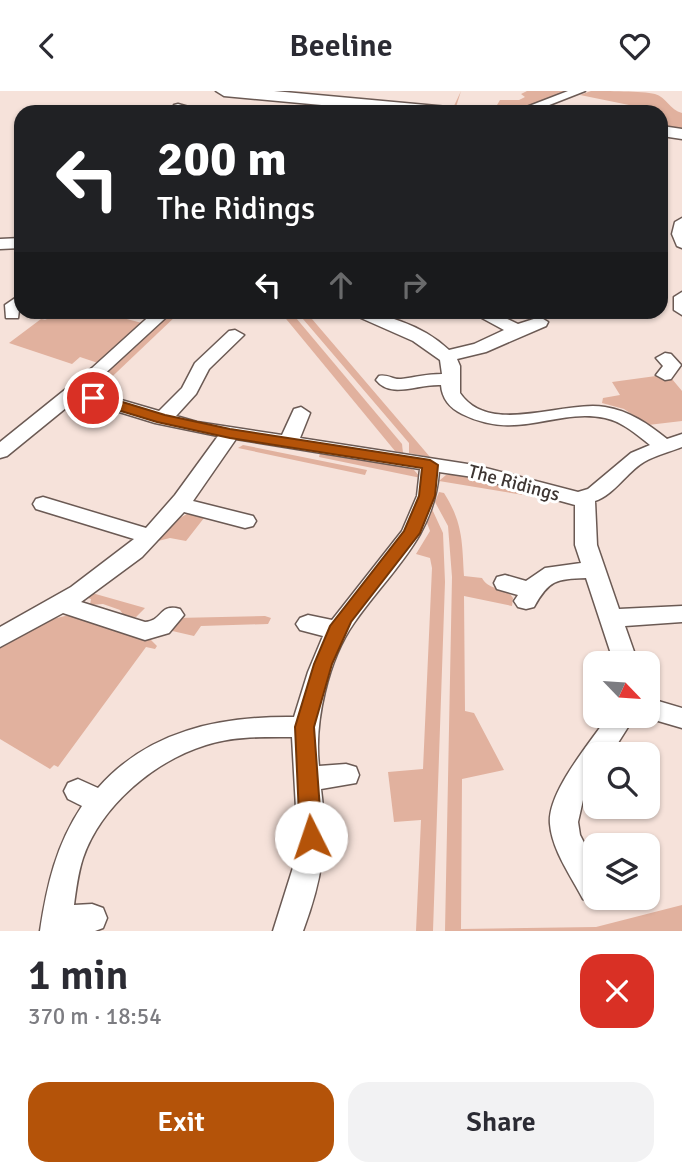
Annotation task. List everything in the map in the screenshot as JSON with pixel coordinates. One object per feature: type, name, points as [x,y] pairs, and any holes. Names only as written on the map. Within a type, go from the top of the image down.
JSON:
[{"type":"main road","points":[[224,91],[328,95],[399,105]]},
{"type":"street","points":[[549,105],[579,91]]},
{"type":"street","points":[[682,222],[679,234],[682,243]]},
{"type":"street","points":[[682,297],[682,310]]},
{"type":"street","points":[[0,452],[74,392],[156,319]]},
{"type":"street","points":[[372,319],[424,341],[446,356],[451,367],[451,392],[461,405],[489,418],[528,422],[582,411],[603,412],[632,422],[672,443]]},
{"type":"street","points":[[494,319],[517,330]]},
{"type":"street","points":[[446,356],[481,348],[540,321]]},
{"type":"street","points":[[162,419],[190,390],[201,367],[237,340]]},
{"type":"street","points":[[385,380],[394,386],[426,378],[449,380]]},
{"type":"street","name":"The Ridings","points":[[74,392],[162,419],[230,434],[474,471],[570,498],[585,499],[595,494],[626,465],[672,443]]},
{"type":"street","points":[[288,443],[301,413]]},
{"type":"street","points":[[0,638],[60,604],[117,565],[150,537],[179,504],[230,434]]},
{"type":"street","points":[[288,931],[310,859],[304,727],[337,630],[412,533],[427,496],[430,465]]},
{"type":"street","points":[[585,499],[584,537],[622,651]]},
{"type":"street","points":[[179,504],[245,521]]},
{"type":"street","points":[[49,511],[150,537]]},
{"type":"street","points":[[505,583],[528,596],[537,582],[549,574],[593,570]]},
{"type":"street","points":[[60,604],[145,631],[156,631],[164,626],[172,615]]},
{"type":"street","points":[[611,618],[682,614]]},
{"type":"street","points":[[308,624],[337,630]]},
{"type":"street","points":[[660,712],[682,718]]},
{"type":"street","points":[[92,918],[56,926],[70,855],[89,797],[185,743],[227,730],[304,727]]},
{"type":"street","points":[[307,779],[346,775]]},
{"type":"street","points":[[583,776],[563,809],[562,822],[565,836],[583,863]]},
{"type":"shaded area","points":[[527,91],[570,91],[530,105],[497,105],[500,100],[519,100],[525,97],[521,94]]},
{"type":"shaded area","points":[[591,91],[655,94],[682,113],[682,130],[668,128],[668,105],[629,105],[580,95]]},
{"type":"shaded area","points":[[41,319],[47,320],[45,319],[127,319],[142,323],[147,319],[98,363],[80,357],[72,364],[9,343]]},
{"type":"shaded area","points":[[164,319],[173,319],[97,391],[93,390],[92,385]]},
{"type":"shaded area","points":[[286,319],[297,319],[402,444],[403,453],[395,451]]},
{"type":"shaded area","points":[[303,319],[312,319],[430,457],[409,453],[409,443]]},
{"type":"shaded area","points":[[656,376],[672,379],[682,391],[682,421],[648,425],[624,409],[602,403],[603,398],[620,395],[612,382]]},
{"type":"shaded area","points":[[243,445],[367,470],[365,475],[238,448]]},
{"type":"shaded area","points":[[320,453],[402,465],[414,470],[421,478],[319,457]]},
{"type":"shaded area","points":[[460,474],[549,497],[548,499],[439,481],[446,475]]},
{"type":"shaded area","points":[[439,492],[444,493],[458,523],[464,576],[482,578],[513,598],[512,606],[464,596],[465,711],[474,713],[504,770],[462,779],[461,929],[596,927],[682,905],[682,931],[445,931],[452,577],[448,526],[435,502]]},
{"type":"shaded area","points":[[432,509],[443,533],[445,582],[433,931],[416,931],[421,820],[394,822],[388,772],[423,769],[432,568],[430,558],[416,554],[430,531],[427,523]]},
{"type":"shaded area","points":[[187,514],[204,518],[186,541],[170,538],[158,541],[178,519]]},
{"type":"shaded area","points":[[92,593],[145,608],[136,617],[124,616],[120,610],[103,604],[90,605],[91,599],[88,598]]},
{"type":"shaded area","points":[[69,615],[151,640],[157,646],[155,649],[146,647],[58,767],[54,765],[50,769],[0,739],[0,648],[53,619]]},
{"type":"shaded area","points":[[176,618],[271,618],[268,624],[201,626],[194,636],[168,630]]},
{"type":"route","points":[[93,398],[162,419],[230,434],[430,465],[427,496],[412,533],[345,618],[323,664],[304,727],[311,837]]}]
